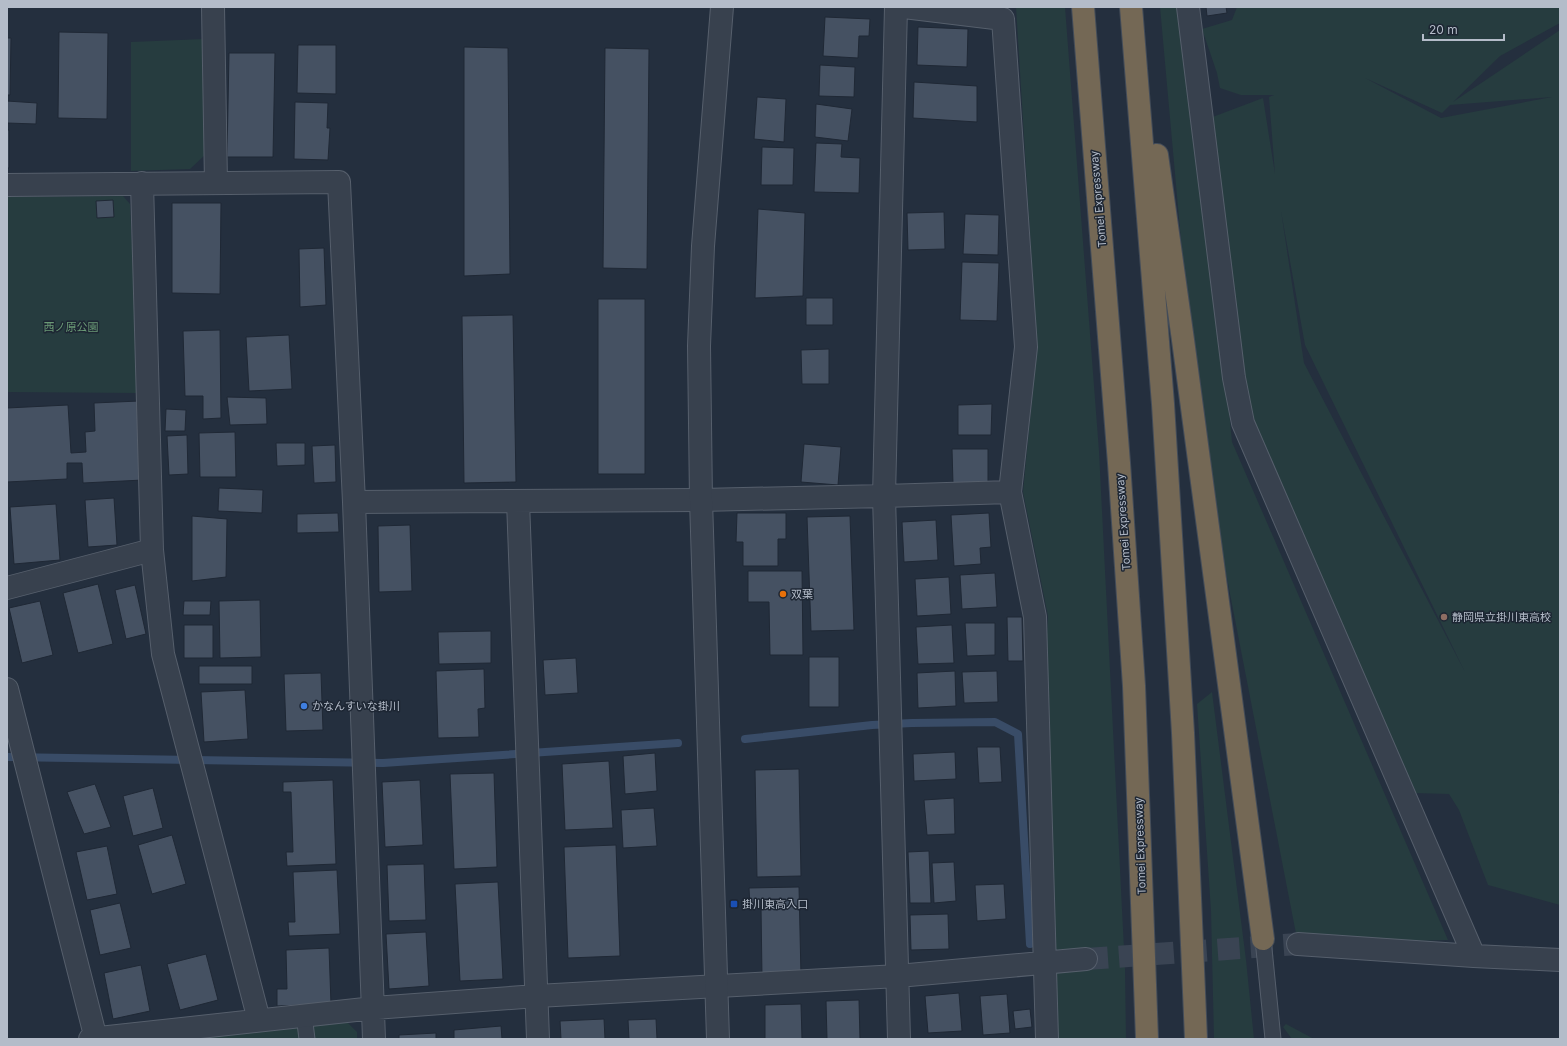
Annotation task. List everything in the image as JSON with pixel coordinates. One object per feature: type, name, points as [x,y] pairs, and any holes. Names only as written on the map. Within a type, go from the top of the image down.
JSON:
[{"type":"highway","name":"Tomei Expressway","points":[[1082,7],[1119,463],[1134,678],[1147,1039]]},
{"type":"highway","points":[[1131,7],[1164,412],[1183,733],[1196,1039]]},
{"type":"highway","points":[[1136,7],[1183,340],[1263,939]]},
{"type":"street","points":[[213,7],[216,183]]},
{"type":"street","points":[[718,1039],[701,500],[699,346],[703,246],[722,7]]},
{"type":"street","points":[[896,7],[884,496],[899,1039]]},
{"type":"street","points":[[904,7],[1003,19],[1026,347],[1010,492],[1035,617],[1047,1039]]},
{"type":"street","points":[[1188,7],[1233,370],[1243,423],[1474,956]]},
{"type":"street","points":[[7,185],[339,182],[354,502],[374,1039]]},
{"type":"street","points":[[142,183],[152,550],[163,654],[259,1020]]},
{"type":"street","points":[[354,502],[701,500],[1010,492]]},
{"type":"street","points":[[518,501],[538,1039]]},
{"type":"street","points":[[7,588],[152,550]]},
{"type":"street","points":[[7,689],[94,1039],[374,1008],[537,996],[898,976],[1086,959]]},
{"type":"street","points":[[1298,944],[1474,956],[1560,960]]},
{"type":"lane","points":[[1263,939],[1273,1039]]},
{"type":"lane","points":[[304,1015],[307,1039]]},
{"type":"green space","points":[[1016,7],[1065,7],[1099,451],[1125,969],[1126,1039],[1056,1039],[1055,922],[1044,684],[1048,616],[1023,492],[1037,347]]},
{"type":"green space","name":"静岡県立掛川東高校","points":[[1160,7],[1192,7],[1202,121],[1263,98],[1275,174],[1269,97],[1274,95],[1241,95],[1220,88],[1217,73],[1202,29],[1232,20],[1237,7],[1560,7],[1560,23],[1500,56],[1453,102],[1560,30],[1560,795],[1558,789],[1560,799],[1560,905],[1488,885],[1459,810],[1449,794],[1413,793],[1243,423],[1203,130],[1232,442],[1448,940],[1298,944],[1198,429]],"holes":[[[1365,78],[1442,113],[1450,105],[1552,97],[1441,118]],[[1281,211],[1305,345],[1465,672],[1304,363]]]},
{"type":"green space","points":[[204,39],[205,155],[190,169],[131,171],[131,42]]},
{"type":"green space","name":"西ノ原公園","points":[[123,196],[130,204],[139,393],[7,392],[7,197]]},
{"type":"green space","points":[[1212,692],[1246,960],[1254,1039],[1214,1039],[1211,911],[1197,704]]},
{"type":"green space","points":[[345,1020],[357,1032],[357,1039],[198,1039]]},
{"type":"green space","points":[[1286,1024],[1314,1039],[1292,1039],[1283,1027]]},
{"type":"building","points":[[1206,7],[1226,7],[1227,13],[1207,16]]},
{"type":"building","points":[[825,17],[870,19],[869,36],[859,36],[858,58],[823,56]]},
{"type":"building","points":[[918,27],[968,29],[967,67],[917,65]]},
{"type":"building","points":[[59,32],[108,33],[107,119],[58,118]]},
{"type":"building","points":[[7,38],[11,38],[10,95],[7,95]]},
{"type":"building","points":[[298,45],[336,45],[336,94],[297,93]]},
{"type":"building","points":[[464,47],[508,48],[510,274],[464,276]]},
{"type":"building","points":[[605,48],[649,49],[647,269],[603,268]]},
{"type":"building","points":[[229,53],[275,53],[273,157],[227,157]]},
{"type":"building","points":[[820,65],[855,67],[854,97],[819,96]]},
{"type":"building","points":[[914,82],[977,86],[977,122],[913,118]]},
{"type":"building","points":[[757,97],[786,99],[784,142],[754,139]]},
{"type":"building","points":[[7,101],[37,103],[36,124],[7,123]]},
{"type":"building","points":[[295,102],[328,103],[327,128],[330,128],[328,160],[294,159]]},
{"type":"building","points":[[816,104],[852,109],[848,141],[815,137]]},
{"type":"building","points":[[7,130],[9,130],[9,168],[7,168]]},
{"type":"building","points":[[816,143],[842,144],[841,157],[860,158],[859,193],[814,192]]},
{"type":"building","points":[[762,147],[794,148],[793,185],[761,185]]},
{"type":"building","points":[[113,200],[114,217],[97,218],[96,201]]},
{"type":"building","points":[[172,203],[221,203],[220,294],[172,293]]},
{"type":"building","points":[[758,209],[805,213],[803,296],[755,298]]},
{"type":"building","points":[[944,212],[945,249],[908,250],[907,213]]},
{"type":"building","points":[[965,214],[999,215],[998,255],[963,254]]},
{"type":"building","points":[[324,248],[326,305],[300,307],[299,249]]},
{"type":"building","points":[[962,262],[999,263],[997,321],[960,320]]},
{"type":"building","points":[[806,298],[833,298],[833,325],[806,325]]},
{"type":"building","points":[[598,299],[645,299],[645,474],[598,474]]},
{"type":"building","points":[[513,315],[516,482],[464,483],[462,316]]},
{"type":"building","points":[[220,330],[221,418],[203,419],[203,396],[185,396],[183,331]]},
{"type":"building","points":[[289,335],[292,389],[249,391],[246,337]]},
{"type":"building","points":[[829,349],[829,384],[802,384],[801,350]]},
{"type":"building","points":[[227,397],[266,398],[267,424],[230,425]]},
{"type":"building","points":[[139,401],[143,480],[83,483],[82,463],[67,463],[67,479],[7,482],[7,408],[68,405],[71,453],[86,452],[85,432],[95,431],[94,403]]},
{"type":"building","points":[[992,404],[991,435],[958,435],[958,405]]},
{"type":"building","points":[[166,409],[186,410],[185,431],[165,431]]},
{"type":"building","points":[[235,432],[236,477],[200,477],[199,433]]},
{"type":"building","points":[[187,435],[188,474],[169,475],[167,436]]},
{"type":"building","points":[[276,443],[305,443],[305,465],[277,466]]},
{"type":"building","points":[[804,444],[841,447],[838,485],[801,482]]},
{"type":"building","points":[[335,445],[336,482],[314,483],[312,446]]},
{"type":"building","points":[[952,449],[988,449],[988,484],[953,484]]},
{"type":"building","points":[[219,488],[263,490],[262,513],[218,511]]},
{"type":"building","points":[[114,498],[117,545],[88,547],[85,500]]},
{"type":"building","points":[[56,504],[60,560],[14,564],[10,507]]},
{"type":"building","points":[[338,513],[339,532],[297,533],[297,514]]},
{"type":"building","points":[[737,513],[786,513],[786,539],[778,539],[778,566],[743,566],[743,542],[736,542]]},
{"type":"building","points":[[989,513],[991,547],[980,548],[981,564],[954,566],[951,515]]},
{"type":"building","points":[[192,516],[227,519],[226,577],[192,581]]},
{"type":"building","points":[[850,516],[854,630],[811,631],[807,517]]},
{"type":"building","points":[[936,520],[938,560],[904,562],[902,522]]},
{"type":"building","points":[[410,525],[412,591],[379,592],[378,526]]},
{"type":"building","points":[[748,571],[802,571],[803,655],[770,655],[769,602],[748,602]]},
{"type":"building","points":[[995,573],[997,607],[962,609],[960,575]]},
{"type":"building","points":[[949,577],[951,614],[917,616],[915,579]]},
{"type":"building","points":[[98,584],[113,644],[78,653],[63,593]]},
{"type":"building","points":[[135,585],[146,634],[126,639],[115,590]]},
{"type":"building","points":[[260,600],[261,657],[220,658],[219,601]]},
{"type":"building","points":[[40,601],[53,655],[22,663],[9,608]]},
{"type":"building","points":[[184,601],[211,601],[210,615],[183,615]]},
{"type":"building","points":[[1007,617],[1022,617],[1023,661],[1008,661]]},
{"type":"building","points":[[965,623],[995,623],[995,655],[967,656]]},
{"type":"building","points":[[184,625],[213,625],[213,658],[184,658]]},
{"type":"building","points":[[952,625],[954,663],[918,664],[916,627]]},
{"type":"building","points":[[491,631],[491,663],[439,664],[438,632]]},
{"type":"building","points":[[809,657],[839,657],[839,707],[809,707]]},
{"type":"building","points":[[576,658],[578,693],[545,695],[543,660]]},
{"type":"building","points":[[199,666],[252,666],[252,684],[199,684]]},
{"type":"building","points":[[484,669],[485,708],[478,709],[479,737],[438,738],[436,671]]},
{"type":"building","points":[[955,671],[956,706],[918,708],[917,673]]},
{"type":"building","points":[[997,671],[998,702],[964,703],[962,672]]},
{"type":"building","points":[[321,673],[323,730],[286,731],[284,674]]},
{"type":"building","points":[[245,690],[248,739],[204,742],[201,692]]},
{"type":"building","points":[[977,747],[1000,747],[1002,782],[979,783]]},
{"type":"building","points":[[955,752],[956,779],[914,781],[913,754]]},
{"type":"building","points":[[655,753],[657,791],[625,794],[623,756]]},
{"type":"building","points":[[609,761],[613,828],[565,830],[562,764]]},
{"type":"building","points":[[799,769],[801,876],[757,877],[755,770]]},
{"type":"building","points":[[494,773],[497,867],[454,869],[450,774]]},
{"type":"building","points":[[333,780],[336,864],[287,866],[286,852],[293,852],[291,792],[283,792],[283,782]]},
{"type":"building","points":[[420,780],[423,845],[385,847],[382,782]]},
{"type":"building","points":[[95,784],[111,827],[84,834],[67,792]]},
{"type":"building","points":[[153,788],[163,828],[133,836],[123,796]]},
{"type":"building","points":[[954,798],[955,834],[927,835],[924,800]]},
{"type":"building","points":[[654,808],[657,846],[623,848],[621,810]]},
{"type":"building","points":[[172,835],[186,884],[152,894],[138,845]]},
{"type":"building","points":[[616,845],[620,956],[568,958],[564,847]]},
{"type":"building","points":[[107,846],[117,894],[87,900],[76,852]]},
{"type":"building","points":[[929,851],[931,903],[910,903],[908,852]]},
{"type":"building","points":[[954,862],[956,901],[934,903],[932,863]]},
{"type":"building","points":[[424,864],[426,920],[389,921],[387,865]]},
{"type":"building","points":[[337,870],[340,934],[289,936],[288,922],[295,922],[293,872]]},
{"type":"building","points":[[498,882],[503,979],[460,981],[455,884]]},
{"type":"building","points":[[1004,884],[1006,919],[977,921],[975,885]]},
{"type":"building","points":[[799,887],[801,976],[762,977],[761,907],[750,907],[749,888]]},
{"type":"building","points":[[120,903],[131,948],[100,955],[90,910]]},
{"type":"building","points":[[948,914],[949,949],[911,950],[910,915]]},
{"type":"building","points":[[426,932],[429,986],[389,989],[386,934]]},
{"type":"building","points":[[329,948],[331,1004],[277,1006],[277,989],[287,989],[286,950]]},
{"type":"building","points":[[206,954],[218,1000],[180,1010],[167,964]]},
{"type":"building","points":[[141,965],[150,1011],[113,1019],[104,973]]},
{"type":"building","points":[[959,993],[962,1031],[928,1033],[925,996]]},
{"type":"building","points":[[1007,994],[1010,1033],[983,1035],[980,996]]},
{"type":"building","points":[[859,1000],[860,1039],[827,1039],[826,1001]]},
{"type":"building","points":[[801,1004],[802,1039],[765,1039],[765,1005]]},
{"type":"building","points":[[1030,1009],[1032,1027],[1015,1029],[1013,1011]]},
{"type":"building","points":[[604,1019],[605,1039],[561,1039],[560,1021]]},
{"type":"building","points":[[656,1019],[657,1039],[629,1039],[628,1020]]},
{"type":"building","points":[[501,1026],[502,1039],[454,1039],[454,1030]]},
{"type":"building","points":[[436,1033],[436,1039],[399,1039],[399,1035]]},
{"type":"waterway","points":[[745,739],[872,725],[912,723],[995,722],[1018,734],[1030,944]]},
{"type":"waterway","points":[[7,757],[383,763],[678,743]]},
{"type":"tunnel","points":[[1086,959],[1298,944]]},
{"type":"place","name":"双葉","points":[[783,594]]},
{"type":"place","name":"静岡県立掛川東高校","points":[[1444,617]]},
{"type":"place","name":"かなんすいな掛川","points":[[304,706]]},
{"type":"place","name":"掛川東高入口","points":[[734,904]]}]
